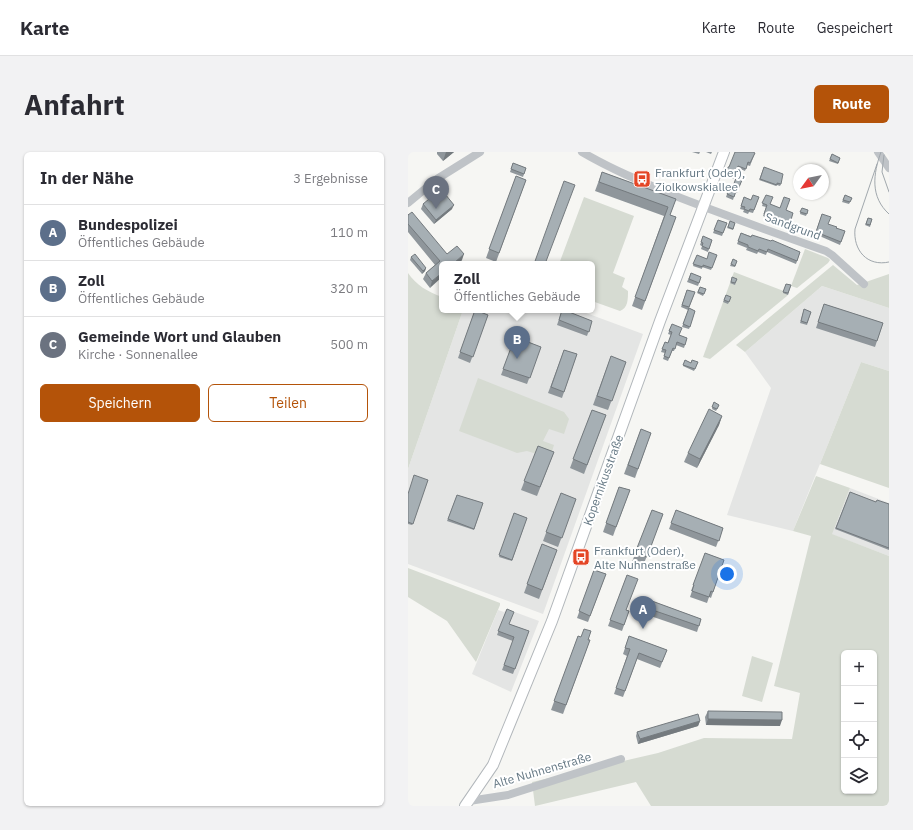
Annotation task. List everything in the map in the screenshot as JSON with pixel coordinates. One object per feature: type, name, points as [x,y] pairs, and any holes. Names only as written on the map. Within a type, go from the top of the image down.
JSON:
[{"type":"main road","name":"Kopernikusstraße","points":[[467,804],[493,765],[552,621],[660,321],[724,152]]},
{"type":"street","points":[[408,203],[437,179],[480,152]]},
{"type":"street","name":"Sandgrund","points":[[582,152],[594,160],[645,184],[703,207],[826,251],[864,284]]},
{"type":"street","points":[[878,152],[889,168]]},
{"type":"street","name":"Alte Nuhnenstraße","points":[[467,804],[513,793],[621,759]]},
{"type":"shaded area","points":[[584,197],[634,216],[613,273],[625,278],[622,287],[628,291],[628,300],[623,310],[620,311],[595,302],[595,261],[560,261]]},
{"type":"shaded area","points":[[805,249],[830,260],[797,288],[791,286]]},
{"type":"shaded area","points":[[833,265],[857,285],[889,274],[889,308],[822,286],[745,352],[736,345]]},
{"type":"shaded area","points":[[734,272],[789,293],[710,359],[703,357]]},
{"type":"shaded area","points":[[408,273],[423,288],[439,296],[439,313],[462,313],[408,469]]},
{"type":"shaded area","points":[[822,286],[889,308],[889,371],[861,362],[793,531],[727,515],[771,388],[745,352]]},
{"type":"shaded area","points":[[462,313],[586,313],[643,334],[543,614],[408,564],[408,469]]},
{"type":"shaded area","points":[[861,362],[889,371],[889,488],[820,464]]},
{"type":"shaded area","points":[[478,378],[564,412],[569,419],[564,434],[549,429],[543,441],[554,445],[550,458],[527,451],[517,453],[459,431]]},
{"type":"shaded area","points":[[816,476],[850,488],[832,534],[889,556],[889,806],[651,806],[636,782],[535,806],[532,782],[658,753],[704,738],[792,739],[800,693],[774,686],[811,536],[793,531]]},
{"type":"shaded area","points":[[850,488],[889,503],[889,556],[831,534]]},
{"type":"shaded area","points":[[408,568],[500,603],[476,662],[447,621],[408,597]]},
{"type":"shaded area","points":[[507,609],[539,621],[511,692],[472,674],[498,610],[504,612]]},
{"type":"shaded area","points":[[752,656],[773,663],[762,702],[742,696]]},
{"type":"building","points":[[735,152],[755,153],[750,163],[748,162],[746,169],[738,166],[735,176],[726,173]]},
{"type":"building","points":[[832,154],[840,158],[838,163],[830,159]]},
{"type":"building","points":[[513,163],[526,168],[524,174],[511,169]]},
{"type":"building","points":[[764,167],[783,174],[781,184],[777,183],[777,185],[760,179]]},
{"type":"building","points":[[602,172],[676,199],[670,215],[676,217],[645,301],[635,297],[668,207],[599,182]]},
{"type":"building","points":[[516,176],[526,180],[499,253],[489,249]]},
{"type":"building","points":[[736,178],[742,180],[737,192],[732,189]]},
{"type":"building","points":[[564,181],[575,185],[546,261],[535,261]]},
{"type":"building","points":[[441,189],[454,205],[436,220],[423,204]]},
{"type":"building","points":[[730,189],[736,191],[734,197],[727,194]]},
{"type":"building","points":[[753,195],[759,197],[754,210],[750,209],[749,211],[744,209],[745,207],[741,206],[744,197],[751,200]]},
{"type":"building","points":[[766,195],[773,197],[770,204],[780,208],[784,197],[790,199],[786,210],[793,213],[790,223],[764,214],[767,205],[762,203]]},
{"type":"building","points":[[845,195],[852,198],[850,202],[843,200]]},
{"type":"building","points":[[802,208],[808,210],[807,214],[800,212]]},
{"type":"building","points":[[412,212],[447,254],[457,246],[464,254],[456,261],[440,261],[408,224],[408,215]]},
{"type":"building","points":[[822,214],[831,217],[828,224],[845,231],[841,242],[816,232]]},
{"type":"building","points":[[868,218],[872,219],[870,225],[866,224]]},
{"type":"building","points":[[718,220],[727,223],[723,233],[714,230]]},
{"type":"building","points":[[730,221],[735,223],[733,229],[728,227]]},
{"type":"building","points":[[741,233],[751,237],[752,235],[771,241],[772,240],[800,252],[797,261],[768,249],[767,252],[759,249],[758,251],[748,247],[748,245],[738,241]]},
{"type":"building","points":[[703,236],[712,240],[709,249],[702,246],[703,243],[701,242]]},
{"type":"building","points":[[709,252],[717,255],[712,268],[693,264],[697,255],[707,259]]},
{"type":"building","points":[[415,254],[426,268],[423,271],[411,257]]},
{"type":"building","points":[[733,259],[737,261],[735,266],[731,264]]},
{"type":"building","points":[[439,262],[439,275],[432,281],[426,273]]},
{"type":"building","points":[[691,273],[701,277],[699,283],[689,279]]},
{"type":"building","points":[[732,277],[737,279],[735,283],[731,282]]},
{"type":"building","points":[[786,284],[791,285],[788,293],[783,292]]},
{"type":"building","points":[[700,287],[706,289],[704,294],[698,292]]},
{"type":"building","points":[[687,290],[695,292],[689,307],[682,305]]},
{"type":"building","points":[[726,295],[731,297],[729,302],[724,300]]},
{"type":"building","points":[[824,304],[883,323],[877,341],[818,322]]},
{"type":"building","points":[[689,308],[695,311],[690,327],[683,324]]},
{"type":"building","points":[[804,309],[811,312],[807,323],[801,321]]},
{"type":"building","points":[[474,313],[483,313],[488,315],[473,357],[460,352]]},
{"type":"building","points":[[561,313],[572,313],[592,321],[589,332],[559,320]]},
{"type":"building","points":[[672,324],[682,328],[679,335],[687,338],[685,345],[677,342],[675,349],[673,348],[669,358],[664,356],[666,350],[662,349],[665,342],[668,343],[672,332],[669,331]]},
{"type":"building","points":[[515,337],[541,347],[530,378],[503,369]]},
{"type":"building","points":[[564,350],[577,354],[564,392],[551,387]]},
{"type":"building","points":[[611,356],[626,362],[612,401],[597,396]]},
{"type":"building","points":[[685,360],[691,363],[692,360],[698,362],[695,369],[683,365]]},
{"type":"building","points":[[714,402],[719,405],[717,409],[712,407]]},
{"type":"building","points":[[709,409],[722,416],[700,459],[688,453]]},
{"type":"building","points":[[592,410],[606,415],[587,465],[573,459]]},
{"type":"building","points":[[641,429],[651,433],[638,469],[628,465]]},
{"type":"building","points":[[538,446],[554,452],[540,487],[524,481]]},
{"type":"building","points":[[414,475],[428,480],[413,524],[408,522],[408,494]]},
{"type":"building","points":[[619,487],[630,490],[616,527],[606,523]]},
{"type":"building","points":[[850,492],[876,502],[877,500],[889,504],[889,548],[836,528]]},
{"type":"building","points":[[561,493],[576,499],[562,538],[546,532]]},
{"type":"building","points":[[457,495],[483,503],[474,529],[448,519]]},
{"type":"building","points":[[652,510],[663,514],[647,557],[635,553]]},
{"type":"building","points":[[676,510],[723,528],[719,541],[671,523]]},
{"type":"building","points":[[514,513],[527,518],[512,560],[499,555]]},
{"type":"building","points":[[542,544],[557,550],[542,590],[527,584]]},
{"type":"building","points":[[705,553],[724,560],[713,592],[711,591],[709,597],[692,591]]},
{"type":"building","points":[[594,570],[606,574],[590,616],[579,611]]},
{"type":"building","points":[[627,575],[638,579],[626,610],[629,611],[624,625],[610,620]]},
{"type":"building","points":[[641,597],[701,619],[699,626],[638,605]]},
{"type":"building","points":[[507,609],[514,612],[509,624],[529,631],[515,669],[504,665],[514,637],[498,631]]},
{"type":"building","points":[[584,629],[591,631],[588,640],[590,640],[566,705],[554,701],[578,636],[581,637]]},
{"type":"building","points":[[629,636],[667,650],[662,662],[639,653],[625,691],[616,688],[630,649],[625,648]]},
{"type":"building","points":[[708,711],[782,712],[782,720],[708,719]]},
{"type":"building","points":[[698,714],[700,721],[640,739],[637,732]]},
{"type":"tram line","points":[[881,152],[875,177],[876,193],[883,207],[889,214]]},
{"type":"tram line","points":[[884,155],[882,172],[889,192]]},
{"type":"tram line","points":[[877,164],[855,229],[855,237],[859,250],[868,259],[874,262],[889,262]]},
{"type":"place","name":"Frankfurt (Oder), Ziolkowskiallee","points":[[642,179]]},
{"type":"place","name":"Gemeinde Wort und Glauben","points":[[436,209]]},
{"type":"place","name":"Zoll","points":[[517,359]]},
{"type":"place","name":"Frankfurt (Oder), Alte Nuhnenstraße","points":[[581,557]]},
{"type":"place","name":"Bundespolizei","points":[[643,629]]}]
